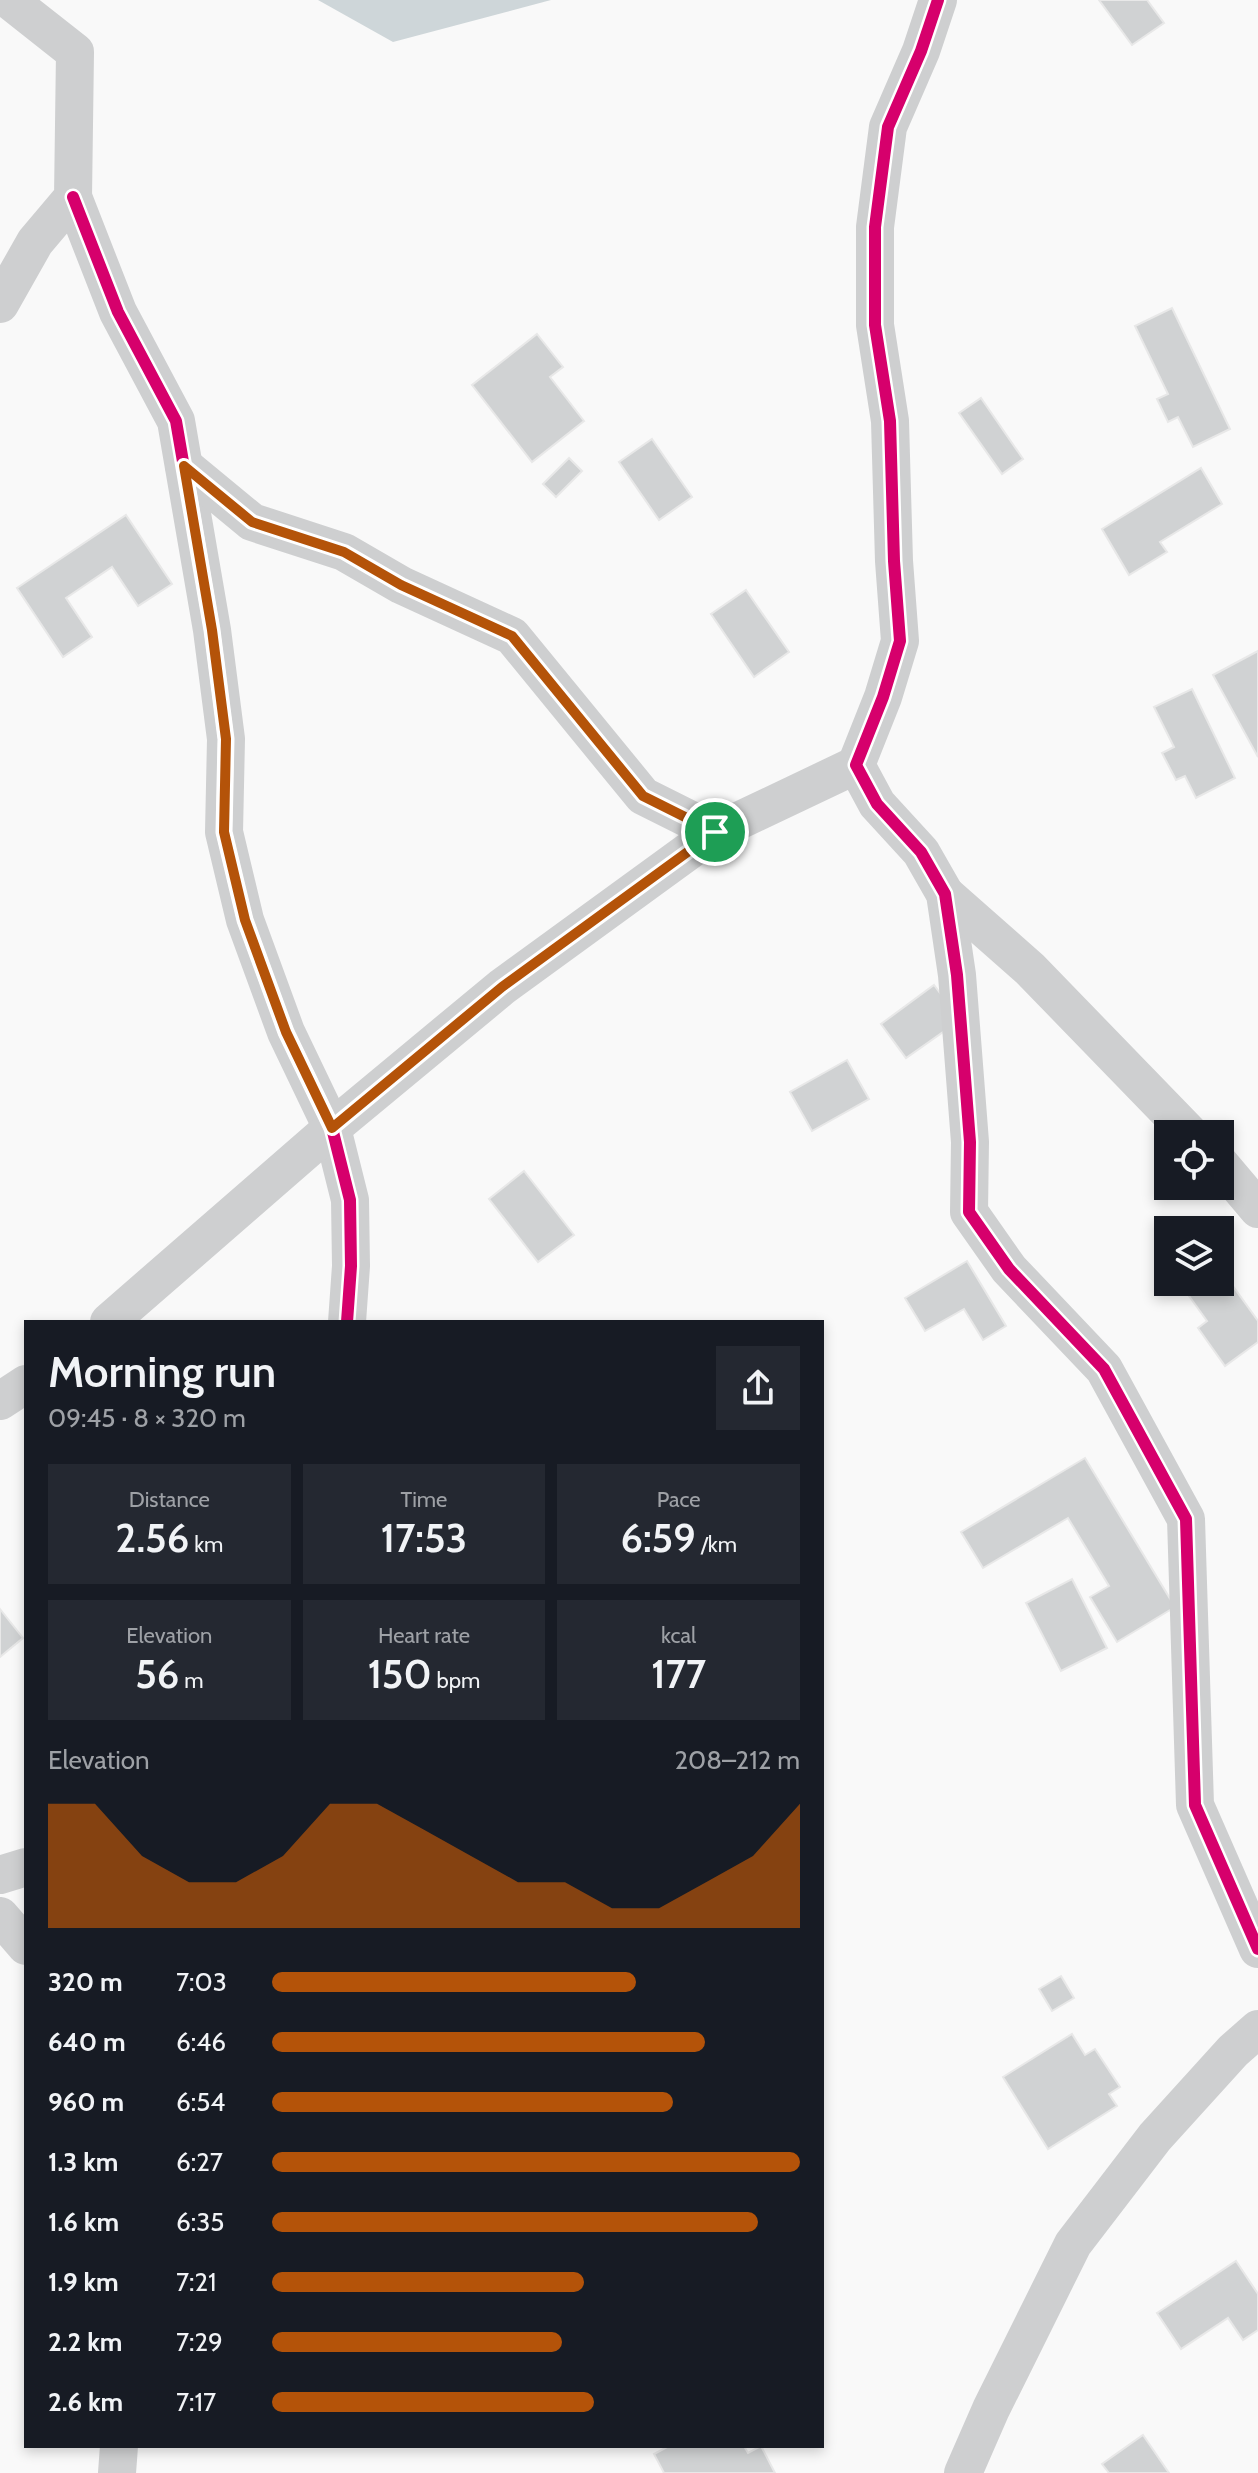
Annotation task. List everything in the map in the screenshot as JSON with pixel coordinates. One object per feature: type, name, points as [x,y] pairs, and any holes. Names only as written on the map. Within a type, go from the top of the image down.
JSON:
[{"type":"street","points":[[9,0],[75,52],[73,197],[118,312],[176,421],[212,630],[226,739],[224,832],[245,920],[286,1032],[332,1128],[350,1200],[351,1266],[347,1320]]},
{"type":"street","points":[[111,1320],[332,1128],[502,987],[715,832],[856,765],[883,697],[900,641],[890,421],[875,325],[875,227],[888,127],[921,51],[938,0]]},
{"type":"street","points":[[0,304],[35,242],[73,197]]},
{"type":"street","points":[[184,466],[252,522],[344,552],[401,585],[512,636],[643,796],[715,832]]},
{"type":"street","points":[[856,765],[877,804],[921,852],[945,894],[1030,969],[1176,1120]]},
{"type":"street","points":[[945,894],[961,1020],[970,1142],[969,1212],[1009,1269],[1104,1369],[1186,1519],[1195,1805],[1258,1949]]},
{"type":"street","points":[[1234,1181],[1258,1209]]},
{"type":"street","points":[[0,1401],[24,1385]]},
{"type":"street","points":[[0,1875],[24,1868]]},
{"type":"street","points":[[0,1916],[24,1944]]},
{"type":"street","points":[[963,2473],[991,2409],[1073,2244],[1155,2137],[1233,2051],[1258,2029]]},
{"type":"street","points":[[117,2473],[119,2448]]},
{"type":"shaded area","points":[[318,0],[551,0],[393,42]]},
{"type":"building","points":[[1099,0],[1147,0],[1164,23],[1132,45]]},
{"type":"building","points":[[1172,308],[1230,429],[1193,447],[1178,417],[1168,422],[1157,399],[1168,394],[1135,326]]},
{"type":"building","points":[[537,334],[563,367],[550,377],[584,421],[532,462],[472,385]]},
{"type":"building","points":[[981,398],[1023,459],[1002,474],[959,413]]},
{"type":"building","points":[[652,439],[692,497],[659,520],[619,462]]},
{"type":"building","points":[[569,458],[582,471],[556,497],[543,484]]},
{"type":"building","points":[[1201,468],[1222,504],[1160,542],[1167,552],[1129,575],[1102,529]]},
{"type":"building","points":[[126,515],[172,584],[138,606],[112,567],[66,598],[92,637],[63,657],[17,588]]},
{"type":"building","points":[[746,590],[789,652],[754,677],[711,614]]},
{"type":"building","points":[[1258,651],[1258,757],[1213,675]]},
{"type":"building","points":[[1192,689],[1235,778],[1196,798],[1185,776],[1176,780],[1162,753],[1174,747],[1154,707]]},
{"type":"building","points":[[934,985],[960,1020],[906,1058],[881,1024]]},
{"type":"building","points":[[847,1060],[869,1099],[812,1131],[790,1092]]},
{"type":"building","points":[[524,1171],[574,1235],[538,1262],[489,1199]]},
{"type":"building","points":[[967,1261],[1006,1326],[983,1340],[964,1309],[925,1331],[905,1298]]},
{"type":"building","points":[[1234,1288],[1258,1321],[1258,1342],[1225,1366],[1198,1328],[1207,1321],[1189,1296],[1234,1296]]},
{"type":"building","points":[[1085,1458],[1175,1607],[1117,1642],[1090,1597],[1109,1586],[1068,1518],[983,1568],[961,1532]]},
{"type":"building","points":[[1072,1579],[1107,1648],[1061,1671],[1026,1603]]},
{"type":"building","points":[[0,1609],[23,1638],[0,1657]]},
{"type":"building","points":[[1061,1976],[1074,1998],[1052,2011],[1039,1989]]},
{"type":"building","points":[[1072,2034],[1085,2055],[1095,2049],[1120,2087],[1109,2094],[1117,2106],[1048,2149],[1003,2077]]},
{"type":"building","points":[[1236,2261],[1258,2294],[1258,2330],[1243,2340],[1228,2318],[1181,2349],[1157,2313]]},
{"type":"building","points":[[1143,2435],[1169,2473],[1109,2473],[1102,2464]]},
{"type":"building","points":[[665,2448],[745,2448],[748,2453],[762,2448],[775,2473],[664,2473],[654,2454]]},
{"type":"cycle path","points":[[938,0],[921,51],[888,127],[875,227],[875,325],[890,421],[900,641],[883,697],[856,765],[877,804],[921,852],[945,894],[957,975],[970,1142],[969,1212],[1009,1269],[1104,1369],[1186,1519],[1195,1805],[1258,1949]]},
{"type":"cycle path","points":[[73,197],[118,312],[176,421],[212,630],[226,739],[224,832],[245,920],[286,1032],[332,1128],[350,1200],[351,1266],[347,1320]]},
{"type":"route","points":[[184,466],[252,522],[344,552],[401,585],[512,636],[643,796],[715,832],[502,987],[332,1128],[286,1032],[245,920],[224,832],[226,739],[212,630],[184,466]]}]
